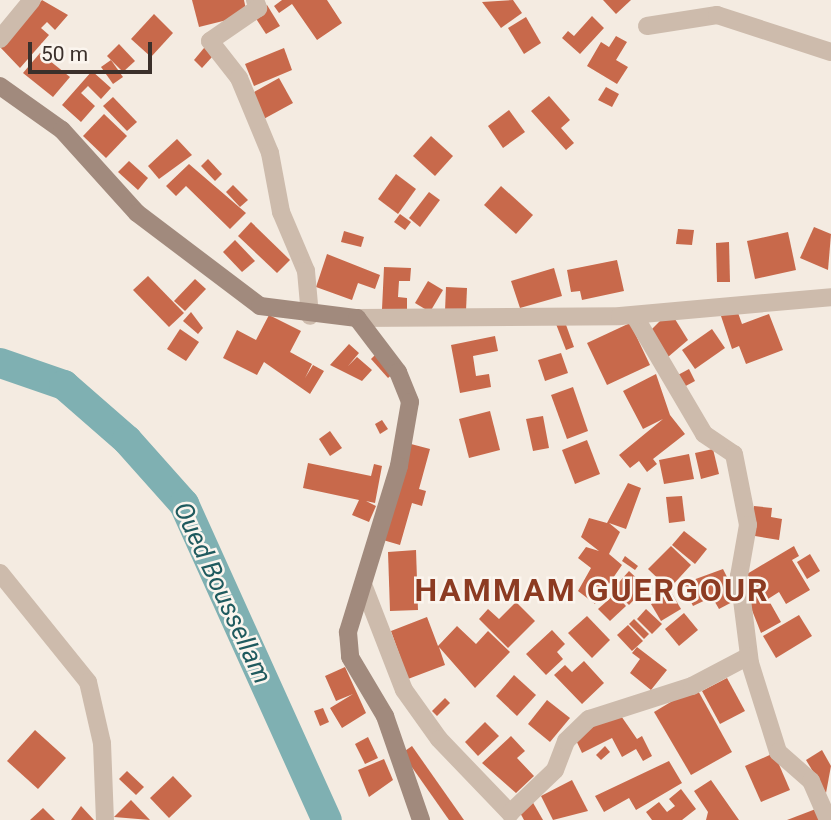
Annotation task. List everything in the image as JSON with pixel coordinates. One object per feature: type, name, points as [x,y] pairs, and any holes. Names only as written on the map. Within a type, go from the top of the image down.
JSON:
[{"type":"street","points":[[0,39],[32,0]]},
{"type":"street","points":[[261,3],[210,41],[239,78],[270,153],[281,212],[306,271],[310,316]]},
{"type":"street","points":[[647,26],[718,15],[831,52]]},
{"type":"street","points":[[0,86],[62,130],[137,213],[260,306],[310,316],[358,318],[634,315],[831,298]]},
{"type":"street","points":[[634,315],[704,434],[734,454],[748,525],[739,576],[749,656],[778,752],[811,781],[828,820]]},
{"type":"street","points":[[358,318],[398,372],[410,402],[364,587],[348,632],[350,657],[385,716],[421,820]]},
{"type":"street","points":[[0,573],[88,682],[102,743],[105,820]]},
{"type":"street","points":[[364,587],[404,690],[439,739],[510,813],[555,770],[566,741],[589,719],[692,685],[749,656]]},
{"type":"building","points":[[42,0],[68,15],[55,30],[47,22],[41,28],[49,35],[20,68],[0,47]]},
{"type":"building","points":[[192,0],[244,0],[247,15],[199,27]]},
{"type":"building","points":[[282,0],[327,0],[342,23],[317,40],[292,4],[279,13],[274,6]]},
{"type":"building","points":[[513,0],[522,13],[501,28],[482,2]]},
{"type":"building","points":[[603,0],[631,0],[616,14]]},
{"type":"building","points":[[267,5],[280,26],[266,34],[253,14]]},
{"type":"building","points":[[154,14],[173,33],[151,57],[131,39]]},
{"type":"building","points":[[592,16],[604,28],[580,54],[562,38],[568,31],[574,36]]},
{"type":"building","points":[[526,17],[541,43],[524,54],[508,28]]},
{"type":"building","points":[[616,36],[627,42],[616,60],[628,67],[617,84],[587,66],[601,42],[609,47]]},
{"type":"building","points":[[209,42],[212,57],[202,68],[194,60]]},
{"type":"building","points":[[119,44],[135,61],[123,72],[107,56]]},
{"type":"building","points":[[284,48],[292,70],[254,86],[245,64]]},
{"type":"building","points":[[40,53],[70,77],[53,97],[23,73]]},
{"type":"building","points":[[111,60],[123,77],[113,84],[101,67]]},
{"type":"building","points":[[92,71],[111,88],[101,99],[88,86],[81,93],[95,106],[81,122],[62,105]]},
{"type":"building","points":[[279,78],[293,103],[260,121],[247,96]]},
{"type":"building","points":[[606,87],[619,94],[612,107],[598,100]]},
{"type":"building","points":[[549,96],[570,120],[561,128],[574,143],[566,150],[531,111]]},
{"type":"building","points":[[113,97],[137,122],[127,131],[103,106]]},
{"type":"building","points":[[509,110],[525,132],[503,148],[488,126]]},
{"type":"building","points":[[104,114],[127,136],[106,158],[83,136]]},
{"type":"building","points":[[431,136],[453,156],[435,176],[413,156]]},
{"type":"building","points":[[177,139],[192,155],[159,179],[148,166]]},
{"type":"building","points":[[208,159],[222,174],[215,181],[201,166]]},
{"type":"building","points":[[129,161],[148,178],[138,190],[118,172]]},
{"type":"building","points":[[189,164],[246,213],[230,229],[186,186],[176,196],[166,186]]},
{"type":"building","points":[[396,174],[416,189],[398,214],[378,199]]},
{"type":"building","points":[[233,185],[248,200],[240,207],[226,192]]},
{"type":"building","points":[[501,186],[533,215],[516,234],[484,205]]},
{"type":"building","points":[[429,192],[440,200],[420,227],[409,218]]},
{"type":"building","points":[[400,214],[411,222],[405,230],[394,222]]},
{"type":"building","points":[[251,222],[290,260],[277,273],[238,236]]},
{"type":"building","points":[[814,227],[831,234],[828,270],[800,258]]},
{"type":"building","points":[[678,229],[694,230],[692,245],[676,244]]},
{"type":"building","points":[[344,231],[364,237],[361,247],[341,242]]},
{"type":"building","points":[[788,232],[796,270],[755,279],[747,241]]},
{"type":"building","points":[[235,240],[255,261],[242,272],[223,252]]},
{"type":"building","points":[[729,242],[730,282],[717,282],[716,243]]},
{"type":"building","points":[[327,254],[380,275],[375,289],[358,283],[352,300],[316,287]]},
{"type":"building","points":[[617,260],[624,291],[582,300],[580,291],[571,292],[567,270]]},
{"type":"building","points":[[384,267],[411,268],[410,281],[399,281],[398,297],[407,298],[407,310],[382,309]]},
{"type":"building","points":[[554,268],[562,296],[520,308],[511,281]]},
{"type":"building","points":[[148,276],[184,313],[169,327],[133,290]]},
{"type":"building","points":[[195,279],[206,289],[185,311],[174,301]]},
{"type":"building","points":[[428,281],[443,290],[430,312],[415,303]]},
{"type":"building","points":[[446,287],[467,288],[466,311],[445,311]]},
{"type":"building","points":[[737,310],[742,324],[769,314],[783,350],[746,364],[739,346],[732,349],[721,316]]},
{"type":"building","points":[[670,311],[688,340],[668,357],[651,330]]},
{"type":"building","points":[[191,312],[203,328],[198,334],[183,321]]},
{"type":"building","points":[[269,315],[301,331],[290,352],[312,364],[305,378],[313,365],[324,371],[310,394],[264,362],[257,375],[223,358],[237,330],[256,340]]},
{"type":"building","points":[[565,322],[574,347],[566,350],[556,324]]},
{"type":"building","points":[[630,323],[650,365],[607,385],[587,343]]},
{"type":"building","points":[[180,329],[199,342],[186,361],[167,349]]},
{"type":"building","points":[[712,329],[725,348],[695,369],[682,350]]},
{"type":"building","points":[[495,336],[498,351],[473,356],[476,376],[489,374],[491,387],[460,393],[451,345]]},
{"type":"building","points":[[349,344],[359,353],[348,366],[357,357],[372,370],[362,381],[330,365]]},
{"type":"building","points":[[377,353],[395,372],[388,378],[371,359]]},
{"type":"building","points":[[561,353],[568,373],[545,381],[538,360]]},
{"type":"building","points":[[689,369],[695,381],[682,388],[676,376]]},
{"type":"building","points":[[656,374],[670,415],[685,434],[653,459],[657,464],[647,472],[639,461],[630,468],[619,455],[663,419],[643,429],[623,391]]},
{"type":"building","points":[[573,387],[588,431],[567,439],[551,395]]},
{"type":"building","points":[[490,411],[500,450],[469,458],[459,419]]},
{"type":"building","points":[[543,416],[549,448],[533,451],[526,419]]},
{"type":"building","points":[[382,420],[388,429],[380,434],[375,424]]},
{"type":"building","points":[[330,431],[342,448],[330,456],[319,439]]},
{"type":"building","points":[[587,440],[600,474],[575,484],[562,450]]},
{"type":"building","points":[[411,444],[430,449],[419,489],[426,491],[422,506],[412,503],[400,545],[383,540]]},
{"type":"building","points":[[713,449],[719,474],[701,479],[695,453]]},
{"type":"building","points":[[689,454],[694,479],[664,484],[659,460]]},
{"type":"building","points":[[308,463],[371,476],[374,464],[382,466],[375,503],[366,501],[376,506],[369,522],[352,515],[359,500],[303,488]]},
{"type":"building","points":[[628,483],[641,488],[626,529],[609,523],[620,532],[609,554],[622,565],[595,604],[578,591],[591,568],[578,558],[586,547],[599,551],[581,537],[589,518],[607,523]]},
{"type":"building","points":[[682,496],[685,521],[669,523],[666,497]]},
{"type":"building","points":[[754,506],[772,508],[771,517],[782,519],[779,540],[749,535]]},
{"type":"building","points":[[684,531],[707,549],[695,564],[672,545]]},
{"type":"building","points":[[671,546],[691,565],[669,589],[648,569]]},
{"type":"building","points":[[794,546],[799,556],[792,560],[810,590],[786,604],[779,592],[768,599],[781,622],[761,633],[742,585],[751,580],[747,574]]},
{"type":"building","points":[[416,550],[418,610],[390,611],[388,552]]},
{"type":"building","points":[[810,554],[820,571],[807,579],[797,562]]},
{"type":"building","points":[[625,556],[638,566],[635,570],[622,561]]},
{"type":"building","points":[[723,569],[738,599],[719,609],[712,597],[693,606],[682,584]]},
{"type":"building","points":[[629,571],[646,587],[629,605],[613,589]]},
{"type":"building","points":[[671,592],[681,609],[661,621],[651,604]]},
{"type":"building","points":[[615,594],[626,606],[610,621],[598,609]]},
{"type":"building","points":[[516,602],[535,621],[508,648],[479,619],[488,609],[499,619]]},
{"type":"building","points":[[646,609],[662,624],[652,634],[637,619]]},
{"type":"building","points":[[684,613],[698,630],[679,646],[665,629]]},
{"type":"building","points":[[799,615],[812,636],[776,658],[763,636]]},
{"type":"building","points":[[587,616],[610,640],[592,658],[568,633]]},
{"type":"building","points":[[427,617],[438,646],[457,626],[476,644],[488,631],[510,652],[475,688],[439,647],[445,665],[408,679],[391,631]]},
{"type":"building","points":[[634,619],[649,634],[644,639],[629,624]]},
{"type":"building","points":[[628,625],[643,641],[632,651],[617,635]]},
{"type":"building","points":[[552,630],[565,644],[557,652],[563,659],[546,675],[526,654]]},
{"type":"building","points":[[637,647],[667,670],[651,690],[630,673],[640,659],[632,653]]},
{"type":"building","points":[[584,661],[604,683],[582,704],[554,675],[565,665],[572,672]]},
{"type":"building","points":[[345,667],[366,713],[342,728],[330,708],[353,694],[336,701],[325,676]]},
{"type":"building","points":[[514,675],[536,695],[517,716],[496,696]]},
{"type":"building","points":[[727,678],[745,711],[720,724],[702,691]]},
{"type":"building","points":[[696,687],[732,752],[691,775],[654,712]]},
{"type":"building","points":[[445,698],[450,703],[437,716],[432,711]]},
{"type":"building","points":[[547,700],[570,718],[550,742],[528,724]]},
{"type":"building","points":[[323,708],[329,722],[320,726],[314,711]]},
{"type":"building","points":[[617,710],[637,739],[642,736],[652,756],[643,761],[636,749],[622,757],[612,738],[582,753],[575,738],[583,728]]},
{"type":"building","points":[[485,722],[499,736],[478,756],[465,742]]},
{"type":"building","points":[[35,730],[66,758],[38,789],[7,761]]},
{"type":"building","points":[[511,736],[525,751],[517,758],[534,776],[516,793],[482,763]]},
{"type":"building","points":[[368,737],[378,758],[365,764],[355,744]]},
{"type":"building","points":[[412,746],[464,820],[449,820],[402,753]]},
{"type":"building","points":[[605,746],[610,752],[601,760],[596,755]]},
{"type":"building","points":[[822,750],[831,766],[826,793],[806,760]]},
{"type":"building","points":[[774,753],[790,790],[761,802],[745,766]]},
{"type":"building","points":[[384,759],[393,780],[369,797],[358,770]]},
{"type":"building","points":[[669,761],[682,783],[636,810],[629,798],[604,812],[595,796]]},
{"type":"building","points":[[127,771],[144,787],[136,795],[119,779]]},
{"type":"building","points":[[173,776],[192,796],[169,818],[150,798]]},
{"type":"building","points":[[572,780],[588,811],[553,820],[541,796]]},
{"type":"building","points":[[711,780],[739,820],[706,820],[708,812],[694,791]]},
{"type":"building","points":[[681,789],[696,809],[682,820],[652,820],[646,812],[659,802],[667,812],[675,806],[669,799]]},
{"type":"building","points":[[131,800],[150,820],[114,817]]},
{"type":"building","points":[[532,801],[543,820],[524,820],[518,809]]},
{"type":"building","points":[[81,806],[94,820],[71,820]]},
{"type":"building","points":[[821,807],[827,820],[787,820]]},
{"type":"building","points":[[43,808],[55,820],[30,820]]},
{"type":"waterway","name":"Oued Boussellam","points":[[0,363],[64,385],[127,440],[184,504],[327,820]]},
{"type":"district","name":"HAMMAM GUERGOUR","points":[[592,590]]}]
